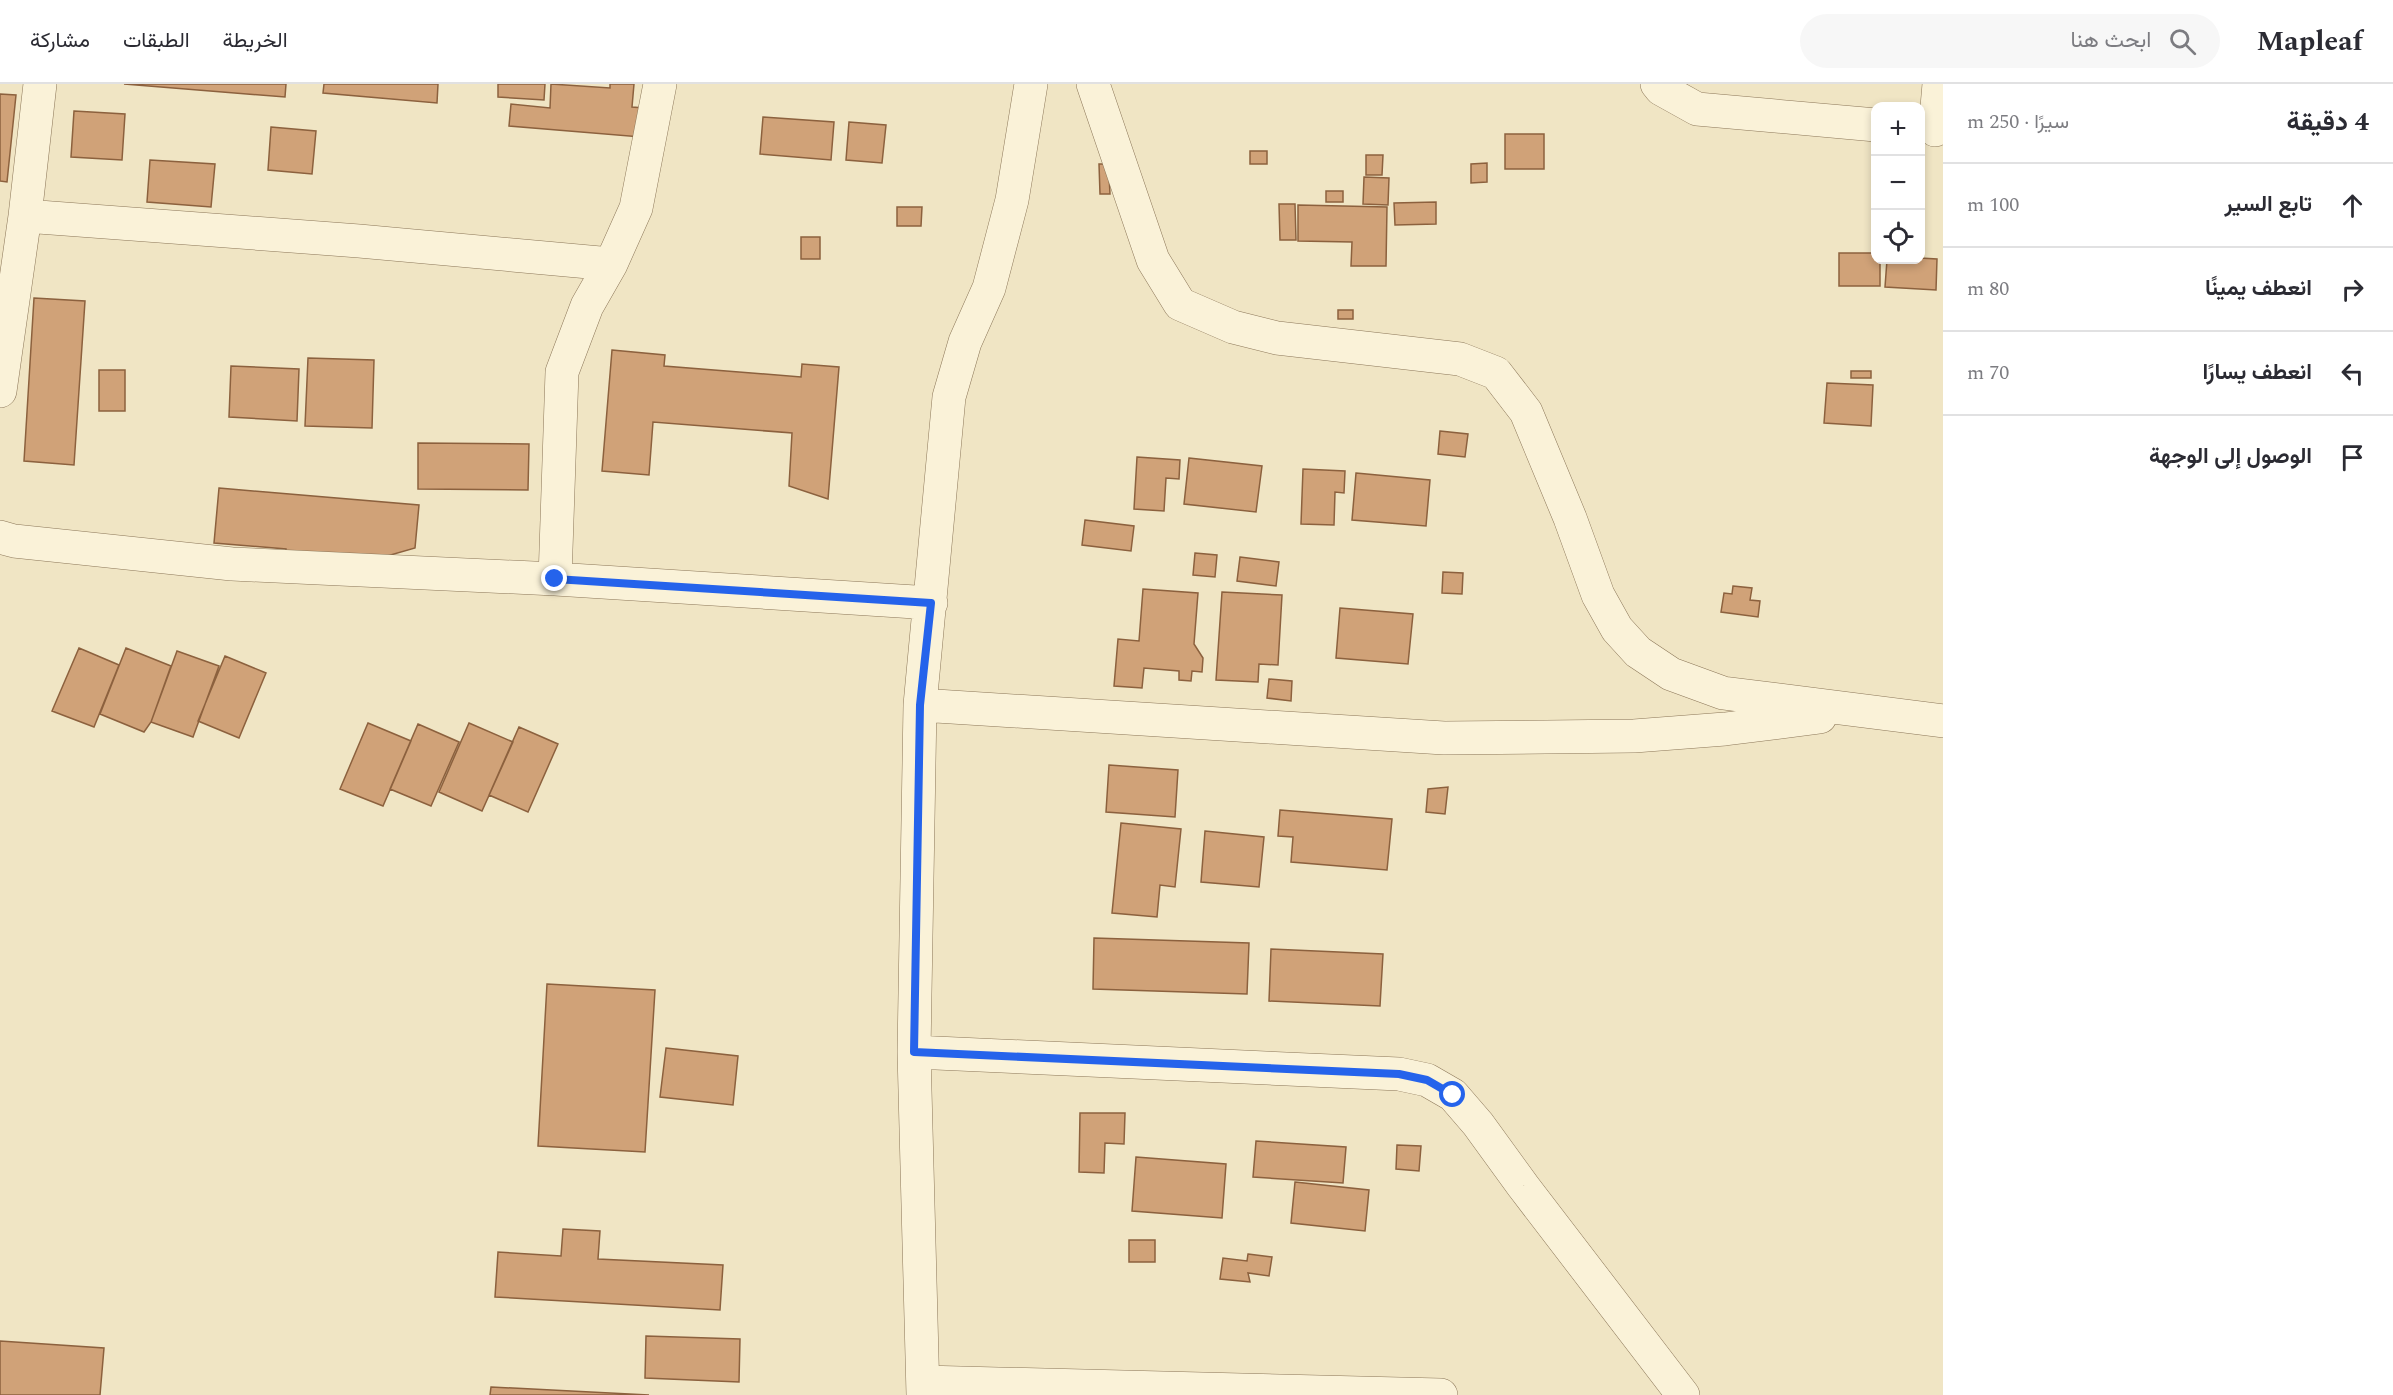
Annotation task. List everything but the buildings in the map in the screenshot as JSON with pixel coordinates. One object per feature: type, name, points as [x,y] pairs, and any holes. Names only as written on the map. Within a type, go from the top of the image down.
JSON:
[{"type":"street","points":[[0,391],[25,216],[40,84]]},
{"type":"street","points":[[555,579],[562,372],[587,306],[611,264],[636,208],[660,84]]},
{"type":"street","points":[[1031,84],[1009,212],[989,288],[965,342],[949,397],[920,705],[914,1052],[923,1388],[1441,1395]]},
{"type":"street","points":[[1094,84],[1153,260],[1180,304],[1233,327],[1277,338],[1460,359],[1496,373],[1526,412],[1570,518],[1598,595],[1617,629],[1638,652],[1671,674],[1723,693],[1943,721]]},
{"type":"street","points":[[1658,84],[1661,89],[1696,109],[1871,125]]},
{"type":"street","points":[[1933,130],[1940,84]]},
{"type":"street","points":[[25,216],[359,241],[611,264]]},
{"type":"street","points":[[0,537],[14,541],[232,564],[555,579],[931,603]]},
{"type":"street","points":[[920,705],[1444,738],[1551,738],[1668,734],[1866,711]]},
{"type":"street","points":[[914,1052],[1399,1074],[1427,1080],[1453,1095],[1478,1124],[1522,1186],[1683,1395]]},
{"type":"route","points":[[555,579],[931,603],[920,705],[914,1052],[1399,1074],[1427,1080],[1453,1095]]}]
